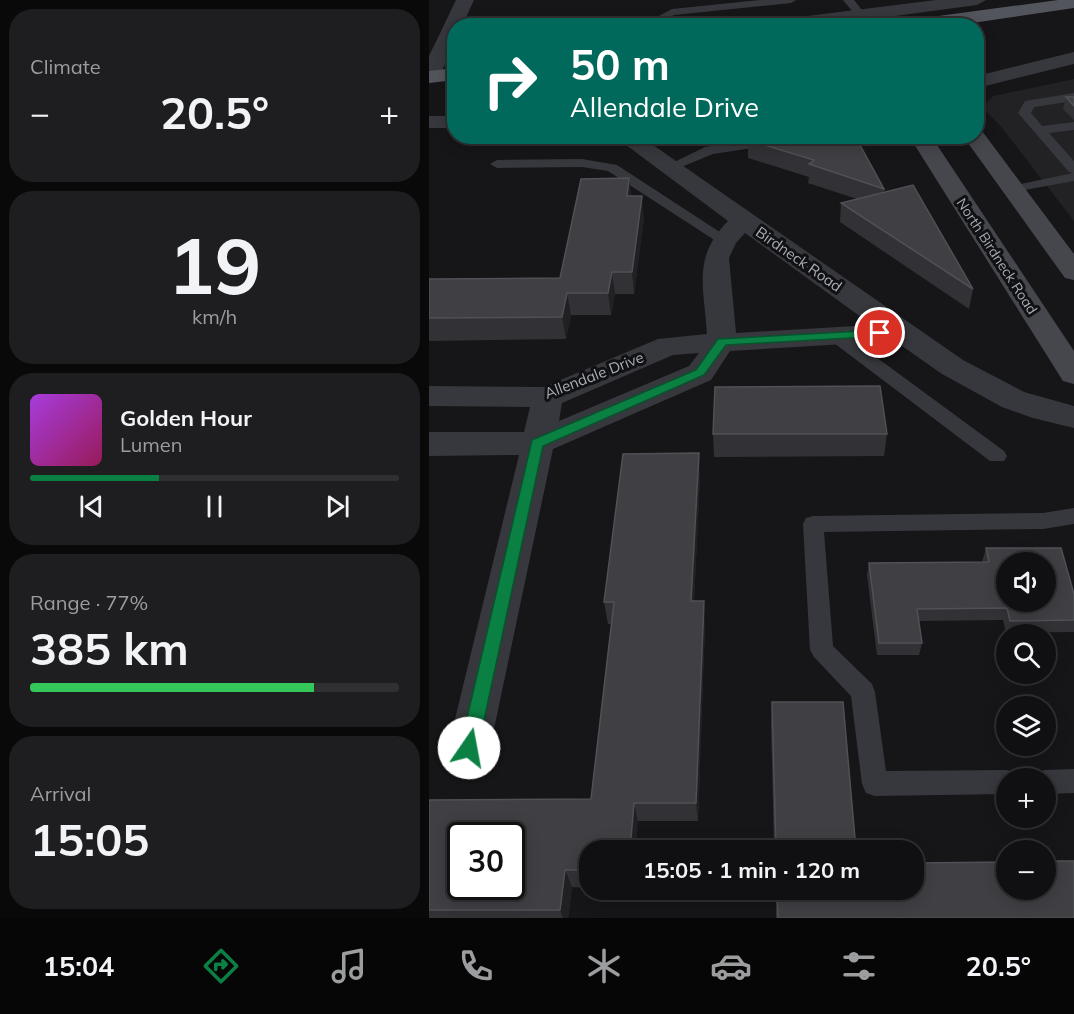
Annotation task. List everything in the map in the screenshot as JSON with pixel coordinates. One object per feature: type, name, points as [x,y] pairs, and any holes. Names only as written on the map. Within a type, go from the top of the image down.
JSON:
[{"type":"main road","points":[[966,18],[1074,3]]},
{"type":"main road","points":[[429,77],[447,75]]},
{"type":"main road","name":"North Birdneck Road","points":[[925,144],[1074,374]]},
{"type":"main road","points":[[980,144],[1073,268]]},
{"type":"street","points":[[459,18],[465,0]]},
{"type":"street","points":[[872,18],[916,4],[977,0]]},
{"type":"street","points":[[429,77],[447,57]]},
{"type":"street","points":[[984,80],[1074,58]]},
{"type":"street","points":[[429,122],[447,122]]},
{"type":"street","name":"Birdneck Road","points":[[636,144],[902,332],[991,391],[1026,406],[1074,417]]},
{"type":"street","points":[[429,444],[536,444],[700,373],[722,342],[715,273],[716,258],[724,240],[743,220]]},
{"type":"street","name":"Allendale Drive","points":[[429,396],[548,397],[668,346],[902,332]]},
{"type":"street","points":[[469,748],[548,397]]},
{"type":"lane","points":[[665,18],[664,16],[672,12],[791,0]]},
{"type":"lane","points":[[848,0],[864,18]]},
{"type":"lane","points":[[1072,103],[1055,105],[1041,101],[1029,104],[1024,113],[1074,169]]},
{"type":"lane","points":[[1040,130],[1069,125]]},
{"type":"lane","points":[[669,168],[710,150],[751,144]]},
{"type":"lane","points":[[497,164],[582,163],[612,168],[724,240]]},
{"type":"lane","points":[[1012,189],[1074,177]]},
{"type":"lane","points":[[836,336],[997,456]]},
{"type":"lane","points":[[996,782],[875,784],[863,692],[822,650],[813,524],[1043,521],[1074,516]]},
{"type":"lane","points":[[1056,782],[1074,781]]},
{"type":"shaded area","points":[[1074,79],[1074,221],[999,124],[985,111],[987,102],[993,96]]},
{"type":"building","points":[[1066,97],[1074,97],[1074,106]]},
{"type":"building","points":[[761,144],[859,144],[884,189],[809,164],[814,160]]},
{"type":"building","points":[[629,178],[627,196],[642,196],[632,272],[612,272],[608,293],[567,293],[562,317],[429,318],[429,279],[560,278],[581,179]]},
{"type":"building","points":[[913,185],[973,289],[841,203]]},
{"type":"building","points":[[880,386],[887,434],[713,434],[715,387]]},
{"type":"building","points":[[699,453],[691,601],[704,601],[696,803],[634,803],[631,840],[579,840],[579,870],[565,870],[560,910],[429,910],[429,800],[591,799],[614,602],[604,602],[623,454]]},
{"type":"building","points":[[986,548],[1061,548],[1074,594],[1074,620],[1010,621],[1008,612],[1056,612],[1056,552],[996,552],[996,608],[917,609],[922,643],[879,643],[869,563],[989,562]]},
{"type":"building","points":[[772,702],[843,702],[855,840],[776,840]]},
{"type":"building","points":[[1056,861],[1074,861],[1074,918],[778,918],[777,900],[924,900],[924,863],[996,862],[996,900],[1056,900]]},
{"type":"route","points":[[469,748],[536,444],[700,373],[722,342],[880,333]]}]
